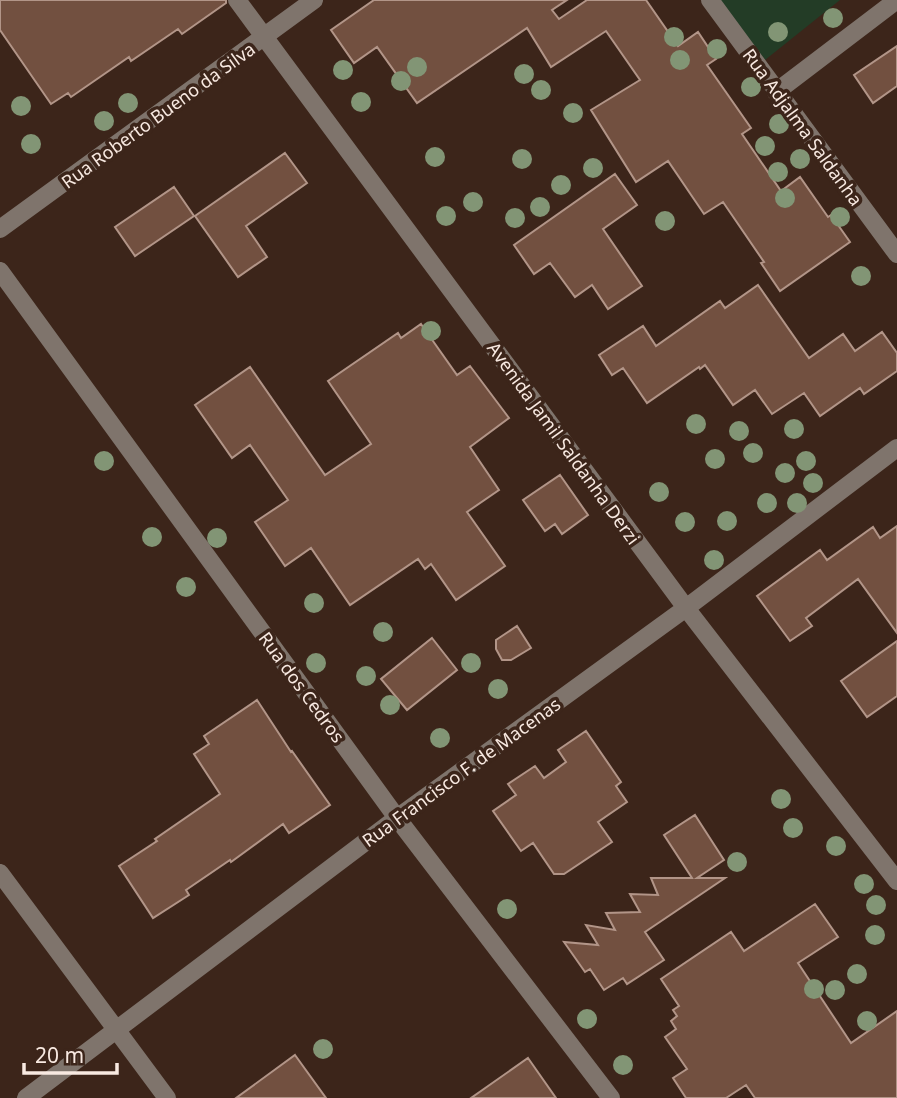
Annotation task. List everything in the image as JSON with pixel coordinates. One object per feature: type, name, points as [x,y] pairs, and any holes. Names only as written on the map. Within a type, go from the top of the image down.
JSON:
[{"type":"street","name":"Avenida Jamil Saldanha Derzi","points":[[237,0],[686,608],[897,881]]},
{"type":"street","name":"Rua Roberto Bueno da Silva","points":[[0,229],[314,0]]},
{"type":"street","name":"Rua Adjalma Saldanha","points":[[710,0],[897,254]]},
{"type":"street","points":[[776,92],[897,0]]},
{"type":"street","name":"Rua dos Cedros","points":[[0,271],[397,818],[611,1098]]},
{"type":"street","name":"Rua Francisco F. de Macenas","points":[[26,1098],[397,818],[686,608],[897,448]]},
{"type":"street","points":[[0,873],[167,1098]]},
{"type":"green space","points":[[720,0],[840,0],[765,60]]},
{"type":"building","points":[[0,0],[226,0],[226,3],[182,34],[178,29],[131,61],[129,57],[71,97],[68,93],[51,104],[0,30]]},
{"type":"building","points":[[374,0],[567,0],[552,10],[559,19],[587,0],[646,0],[678,46],[698,32],[716,59],[707,65],[751,128],[742,134],[781,191],[800,177],[828,217],[831,215],[850,242],[780,291],[761,263],[764,262],[723,202],[704,214],[668,161],[636,182],[591,110],[640,80],[606,31],[551,67],[527,28],[417,103],[377,47],[354,63],[331,30]]},
{"type":"building","points":[[897,46],[897,86],[873,103],[854,75]]},
{"type":"building","points":[[285,153],[307,183],[246,226],[267,257],[238,277],[195,216]]},
{"type":"building","points":[[615,174],[637,205],[603,229],[642,286],[608,309],[592,285],[575,297],[550,263],[534,274],[514,245]]},
{"type":"building","points":[[174,187],[194,216],[135,256],[115,227]]},
{"type":"building","points":[[758,285],[809,358],[843,334],[855,351],[882,332],[897,353],[897,371],[864,394],[860,388],[820,416],[804,393],[772,414],[755,390],[733,405],[705,365],[647,403],[623,368],[612,375],[599,355],[643,326],[656,346],[720,301],[725,308]]},
{"type":"building","points":[[421,324],[457,375],[470,366],[509,418],[470,447],[499,490],[467,512],[505,566],[456,600],[431,564],[425,569],[418,559],[350,605],[311,548],[285,566],[255,522],[288,500],[250,445],[232,458],[195,405],[250,367],[325,475],[371,444],[328,381],[398,333],[401,338]]},
{"type":"building","points":[[560,475],[588,515],[562,534],[555,524],[545,531],[523,500]]},
{"type":"building","points":[[897,526],[897,633],[858,579],[806,618],[812,626],[790,641],[757,596],[820,550],[827,560],[873,527],[880,538]]},
{"type":"building","points":[[517,626],[531,648],[511,660],[502,660],[496,649],[496,640]]},
{"type":"building","points":[[432,638],[457,670],[407,710],[381,679]]},
{"type":"building","points":[[897,641],[897,696],[867,717],[841,681]]},
{"type":"building","points":[[257,700],[330,805],[289,833],[283,824],[231,862],[230,860],[186,890],[189,895],[153,918],[119,866],[220,794],[194,754],[209,744],[204,736]]},
{"type":"building","points":[[586,731],[621,782],[616,786],[627,802],[598,822],[612,842],[564,874],[554,874],[533,843],[521,851],[493,811],[516,795],[508,784],[535,766],[544,778],[566,762],[558,750]]},
{"type":"building","points":[[695,815],[724,860],[697,878],[725,878],[645,932],[664,960],[627,984],[623,978],[604,990],[590,969],[585,972],[564,942],[598,945],[586,925],[615,930],[606,913],[640,912],[630,894],[658,895],[651,878],[692,878],[664,835]]},
{"type":"building","points":[[815,904],[838,937],[798,963],[851,1043],[897,1011],[897,1098],[755,1098],[746,1085],[726,1098],[686,1098],[673,1078],[687,1069],[665,1037],[676,1029],[671,1021],[677,1016],[673,1010],[679,1006],[661,979],[731,932],[744,951]]},
{"type":"building","points":[[295,1055],[326,1098],[236,1098]]},
{"type":"building","points":[[528,1058],[556,1098],[471,1098]]}]
